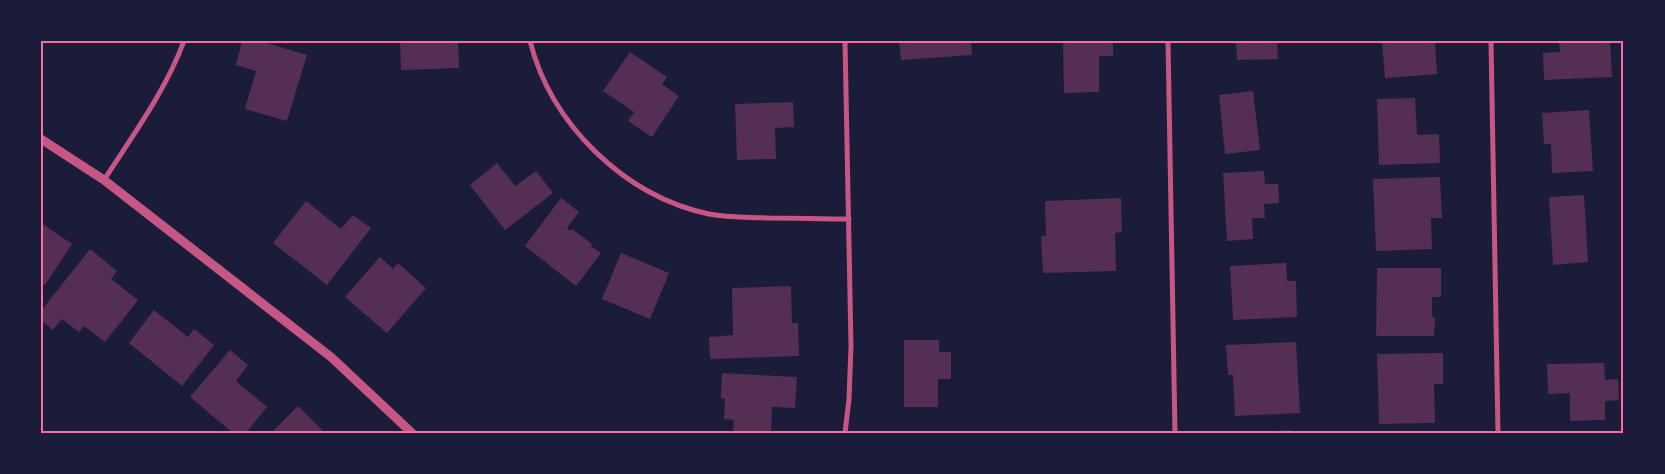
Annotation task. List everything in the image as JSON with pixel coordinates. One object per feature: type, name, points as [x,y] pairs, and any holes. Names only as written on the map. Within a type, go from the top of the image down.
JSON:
[{"type":"street","points":[[104,180],[170,76],[184,41]]},
{"type":"street","points":[[530,41],[533,55],[548,90],[571,125],[584,142],[634,182],[696,211],[724,216],[849,219]]},
{"type":"street","points":[[845,41],[851,375],[845,433]]},
{"type":"street","points":[[1168,41],[1176,433]]},
{"type":"street","points":[[1491,41],[1498,433]]},
{"type":"street","points":[[41,138],[104,180],[331,357],[412,433]]},
{"type":"building","points":[[242,41],[260,41],[307,55],[287,121],[245,109],[256,71],[236,65]]},
{"type":"building","points":[[400,41],[458,41],[459,68],[401,70]]},
{"type":"building","points":[[899,41],[971,41],[972,55],[901,60]]},
{"type":"building","points":[[1063,41],[1113,41],[1113,56],[1099,56],[1099,92],[1064,93]]},
{"type":"building","points":[[1236,41],[1277,41],[1278,59],[1237,60]]},
{"type":"building","points":[[1382,41],[1435,41],[1437,74],[1385,78]]},
{"type":"building","points":[[1559,41],[1610,41],[1612,77],[1544,80],[1543,53],[1560,52]]},
{"type":"building","points":[[630,52],[667,77],[662,84],[679,96],[652,137],[628,121],[634,112],[603,91]]},
{"type":"building","points":[[1253,91],[1260,150],[1225,154],[1219,95]]},
{"type":"building","points":[[1415,98],[1417,135],[1439,134],[1440,163],[1379,165],[1377,99]]},
{"type":"building","points":[[793,102],[794,127],[775,128],[776,159],[737,160],[735,104]]},
{"type":"building","points":[[1589,110],[1593,171],[1552,173],[1551,144],[1544,144],[1542,113]]},
{"type":"building","points":[[497,163],[515,186],[536,171],[553,193],[505,230],[470,185]]},
{"type":"building","points":[[1264,171],[1265,184],[1278,184],[1279,203],[1264,204],[1265,218],[1252,218],[1253,239],[1227,241],[1223,173]]},
{"type":"building","points":[[1440,177],[1442,218],[1431,218],[1432,249],[1376,251],[1373,179]]},
{"type":"building","points":[[1584,195],[1588,262],[1553,265],[1549,197]]},
{"type":"building","points":[[561,198],[579,212],[567,228],[570,231],[572,229],[601,253],[576,286],[525,246]]},
{"type":"building","points":[[1121,198],[1122,232],[1115,233],[1116,271],[1043,273],[1041,236],[1046,236],[1045,201]]},
{"type":"building","points":[[306,201],[341,229],[353,215],[371,228],[327,285],[273,243]]},
{"type":"building","points":[[41,223],[72,244],[45,285],[41,282]]},
{"type":"building","points":[[90,249],[117,271],[111,279],[138,300],[105,342],[84,326],[79,332],[62,319],[53,330],[41,320],[41,311]]},
{"type":"building","points":[[621,253],[669,273],[650,319],[602,299]]},
{"type":"building","points":[[380,257],[393,269],[398,263],[426,288],[387,333],[345,297]]},
{"type":"building","points":[[1286,263],[1287,281],[1296,281],[1297,317],[1233,320],[1230,266]]},
{"type":"building","points":[[1377,268],[1441,268],[1441,297],[1432,297],[1432,317],[1435,317],[1434,336],[1376,336]]},
{"type":"building","points":[[791,286],[792,323],[798,323],[799,356],[710,359],[709,337],[733,335],[732,288]]},
{"type":"building","points":[[154,310],[188,337],[194,329],[214,345],[182,386],[129,343]]},
{"type":"building","points":[[904,340],[939,340],[939,352],[951,352],[951,379],[938,379],[938,407],[904,407]]},
{"type":"building","points":[[1296,342],[1300,413],[1235,416],[1233,375],[1228,375],[1226,345]]},
{"type":"building","points":[[230,350],[248,365],[236,381],[267,407],[246,433],[233,433],[190,397]]},
{"type":"building","points":[[1443,353],[1443,384],[1434,384],[1435,423],[1379,424],[1377,354]]},
{"type":"building","points":[[1604,363],[1605,380],[1618,379],[1619,400],[1605,401],[1605,420],[1570,421],[1570,393],[1548,394],[1547,364]]},
{"type":"building","points":[[722,373],[797,377],[795,408],[772,407],[771,433],[733,433],[734,420],[724,419],[725,399],[721,398]]},
{"type":"building","points":[[298,406],[325,433],[271,433]]},
{"type":"building","points":[[1292,430],[1292,433],[1274,433],[1274,431]]}]
